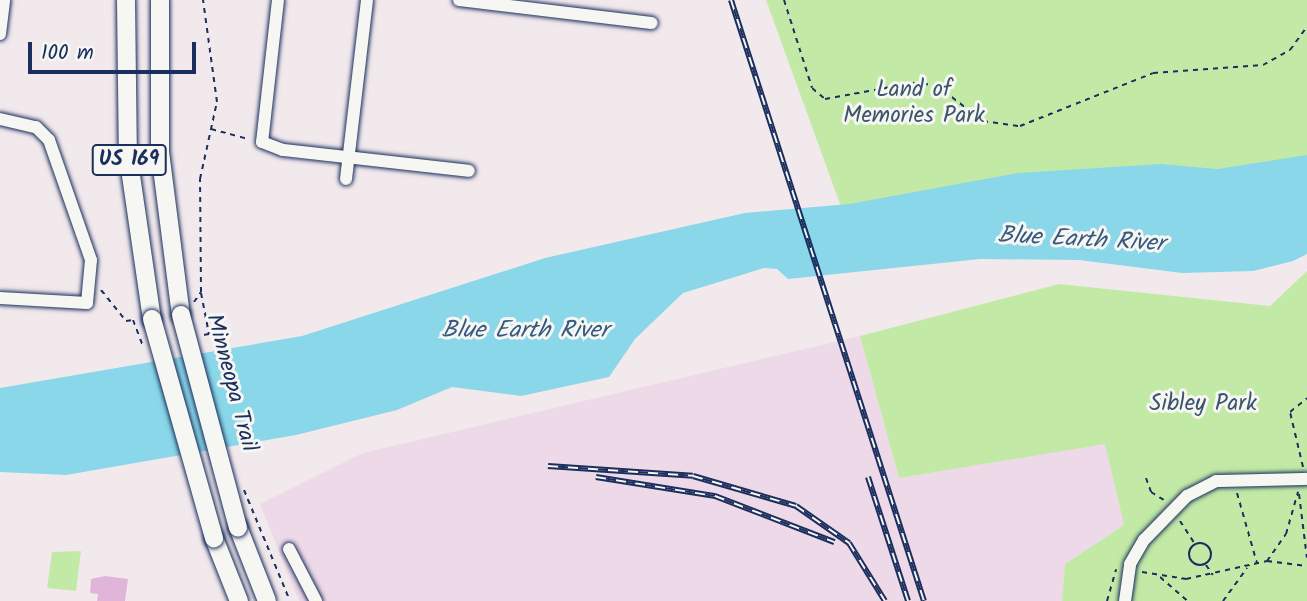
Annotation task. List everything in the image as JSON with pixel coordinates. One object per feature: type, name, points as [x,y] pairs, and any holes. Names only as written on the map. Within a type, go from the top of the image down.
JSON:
[{"type":"highway","name":"US 169","points":[[160,0],[160,152],[238,527],[267,601]]},
{"type":"highway","name":"US 169","points":[[125,3],[128,155],[152,319],[214,538],[239,601]]},
{"type":"highway","points":[[252,565],[274,601]]},
{"type":"street","points":[[0,34],[4,0]]},
{"type":"street","points":[[278,0],[262,142],[349,158],[469,171]]},
{"type":"street","points":[[346,180],[367,0]]},
{"type":"street","points":[[459,0],[652,23]]},
{"type":"street","points":[[0,119],[36,127],[49,141],[87,240],[87,303],[0,298]]},
{"type":"street","points":[[1125,601],[1129,569],[1144,540],[1187,496],[1236,480],[1303,483]]},
{"type":"street","points":[[289,550],[316,601]]},
{"type":"path","name":"Minneopa Trail","points":[[191,311],[201,292],[200,179],[217,103],[203,0]]},
{"type":"path","points":[[784,0],[812,89],[825,99],[913,83],[936,86],[983,121],[1020,126],[1153,73],[1263,65],[1290,50],[1307,27]]},
{"type":"path","points":[[210,129],[262,142]]},
{"type":"path","points":[[201,292],[209,334]]},
{"type":"path","points":[[109,298],[126,321],[133,320],[140,344]]},
{"type":"path","name":"Minneopa Trail","points":[[200,328],[202,340]]},
{"type":"path","points":[[1307,398],[1290,412],[1303,483],[1307,558]]},
{"type":"path","points":[[1236,480],[1257,564]]},
{"type":"path","points":[[1267,561],[1286,534],[1303,483]]},
{"type":"path","name":"Minneopa Trail","points":[[243,487],[290,601]]},
{"type":"path","points":[[1206,564],[1190,560],[1195,544],[1209,547],[1206,564],[1213,576]]},
{"type":"path","points":[[1107,601],[1111,569],[1129,569],[1157,575],[1213,576],[1267,561],[1307,566]]},
{"type":"path","points":[[1223,601],[1248,567]]},
{"type":"path","points":[[1157,575],[1188,601]]},
{"type":"shaded area","points":[[860,336],[899,478],[1105,443],[1124,525],[1065,564],[1062,601],[299,601],[260,504],[363,453]]},
{"type":"green space","name":"Land of Memories Park","points":[[766,0],[1307,0],[1307,158],[844,215]]},
{"type":"green space","name":"Sibley Park","points":[[1307,271],[1307,601],[1062,601],[1065,564],[1124,525],[1105,444],[899,478],[860,336],[1059,284],[1270,306]]},
{"type":"green space","points":[[81,551],[76,591],[47,588],[52,552]]},
{"type":"water","name":"Blue Earth River","points":[[1307,155],[1307,254],[1293,261],[1253,271],[1182,273],[1079,260],[980,259],[788,279],[777,269],[764,268],[683,293],[635,339],[609,377],[521,396],[452,387],[397,410],[296,435],[66,475],[0,472],[0,388],[302,336],[545,258],[745,213],[849,204],[1018,173],[1161,164],[1217,169]]},
{"type":"building","points":[[105,576],[128,579],[125,601],[97,601],[98,594],[90,593],[91,579]]},
{"type":"railway","points":[[731,0],[924,601]]},
{"type":"railway","points":[[548,466],[693,476],[796,506],[849,543],[885,601]]},
{"type":"railway","points":[[596,477],[715,496],[834,542]]},
{"type":"railway","points":[[868,477],[908,601]]}]
